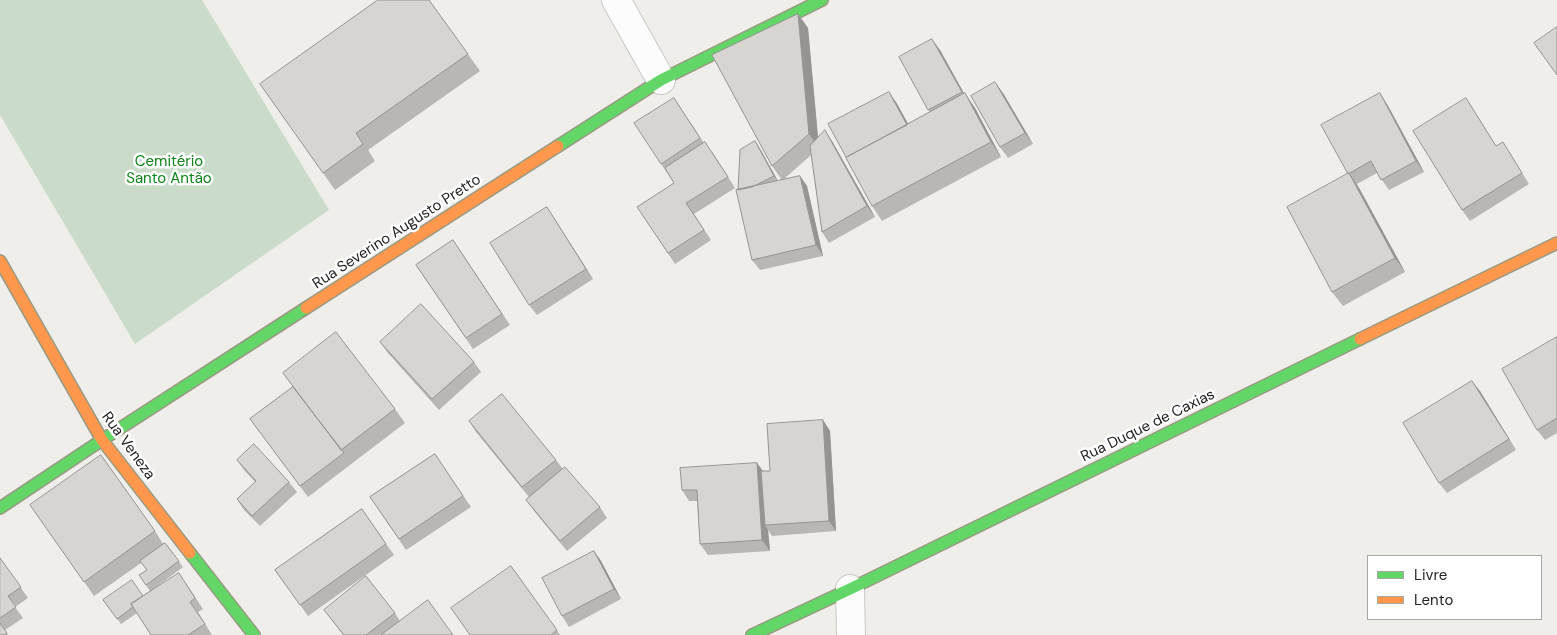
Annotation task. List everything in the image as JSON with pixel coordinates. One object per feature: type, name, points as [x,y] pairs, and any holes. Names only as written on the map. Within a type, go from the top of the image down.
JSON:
[{"type":"street","points":[[616,0],[661,80]]},
{"type":"street","name":"Rua Severino Augusto Pretto","points":[[0,508],[102,440],[661,80],[822,0]]},
{"type":"street","name":"Rua Duque de Caxias","points":[[752,635],[850,589],[1557,243]]},
{"type":"street","name":"Rua Veneza","points":[[0,260],[102,440],[254,635]]},
{"type":"street","points":[[850,589],[851,635]]},
{"type":"green space","name":"Cemitério Santo Antão","points":[[0,0],[202,0],[329,210],[135,344],[0,115]]},
{"type":"building","points":[[378,0],[429,0],[468,54],[356,133],[363,144],[323,173],[260,84]]},
{"type":"building","points":[[798,14],[809,134],[772,166],[712,55]]},
{"type":"building","points":[[1557,27],[1557,75],[1534,43]]},
{"type":"building","points":[[932,39],[962,92],[928,110],[899,57]]},
{"type":"building","points":[[995,82],[1025,133],[1000,147],[971,96]]},
{"type":"building","points":[[889,92],[907,125],[846,157],[828,124]]},
{"type":"building","points":[[965,93],[991,142],[872,206],[846,158]]},
{"type":"building","points":[[1380,93],[1416,161],[1381,180],[1371,161],[1348,174],[1321,125]]},
{"type":"building","points":[[674,98],[700,138],[661,164],[634,123]]},
{"type":"building","points":[[1466,98],[1496,146],[1503,142],[1522,173],[1462,210],[1413,131]]},
{"type":"building","points":[[825,130],[867,206],[822,232],[810,146]]},
{"type":"building","points":[[755,141],[774,176],[752,187],[738,190],[740,150]]},
{"type":"building","points":[[705,142],[728,177],[686,203],[704,230],[668,253],[637,207],[674,183],[665,168]]},
{"type":"building","points":[[1349,173],[1395,258],[1332,292],[1287,207]]},
{"type":"building","points":[[800,176],[816,245],[752,260],[736,190]]},
{"type":"building","points":[[547,207],[586,269],[529,305],[490,243]]},
{"type":"building","points":[[453,240],[502,314],[466,338],[416,265]]},
{"type":"building","points":[[421,304],[474,362],[432,399],[380,342]]},
{"type":"building","points":[[336,332],[395,409],[341,450],[283,373]]},
{"type":"building","points":[[1557,337],[1557,418],[1537,430],[1502,369]]},
{"type":"building","points":[[1472,381],[1509,439],[1439,483],[1403,423]]},
{"type":"building","points":[[293,387],[344,453],[300,486],[250,419]]},
{"type":"building","points":[[502,394],[556,460],[522,487],[469,421]]},
{"type":"building","points":[[823,420],[829,521],[765,525],[761,471],[770,471],[767,424]]},
{"type":"building","points":[[254,444],[289,482],[252,516],[237,499],[256,481],[237,460]]},
{"type":"building","points":[[435,454],[463,496],[399,539],[370,497]]},
{"type":"building","points":[[101,455],[155,531],[84,582],[30,505]]},
{"type":"building","points":[[757,463],[762,540],[700,544],[697,490],[682,490],[680,468]]},
{"type":"building","points":[[565,467],[600,507],[560,541],[526,500]]},
{"type":"building","points":[[362,509],[386,544],[300,605],[275,570]]},
{"type":"building","points":[[165,543],[179,561],[146,585],[139,575],[147,570],[140,561]]},
{"type":"building","points":[[594,551],[614,589],[562,616],[542,578]]},
{"type":"building","points":[[0,558],[21,587],[8,596],[16,607],[0,618]]},
{"type":"building","points":[[511,566],[557,630],[551,635],[470,635],[451,608]]},
{"type":"building","points":[[179,573],[195,598],[190,602],[205,624],[188,635],[151,635],[131,604]]},
{"type":"building","points":[[366,576],[395,613],[366,635],[344,635],[324,610]]},
{"type":"building","points":[[132,580],[143,596],[131,604],[133,607],[117,619],[103,600]]},
{"type":"building","points":[[428,600],[453,635],[381,635]]},
{"type":"building","points":[[0,623],[7,633],[3,635],[0,635]]},
{"type":"traffic: fast","points":[[558,146],[661,80],[822,0]]},
{"type":"traffic: fast","points":[[0,508],[306,308]]},
{"type":"traffic: fast","points":[[752,635],[850,589],[1360,339]]},
{"type":"traffic: fast","points":[[190,553],[254,635]]},
{"type":"traffic: slow","points":[[306,308],[558,146]]},
{"type":"traffic: slow","points":[[1360,339],[1557,243]]},
{"type":"traffic: slow","points":[[0,261],[102,440],[190,553]]}]
